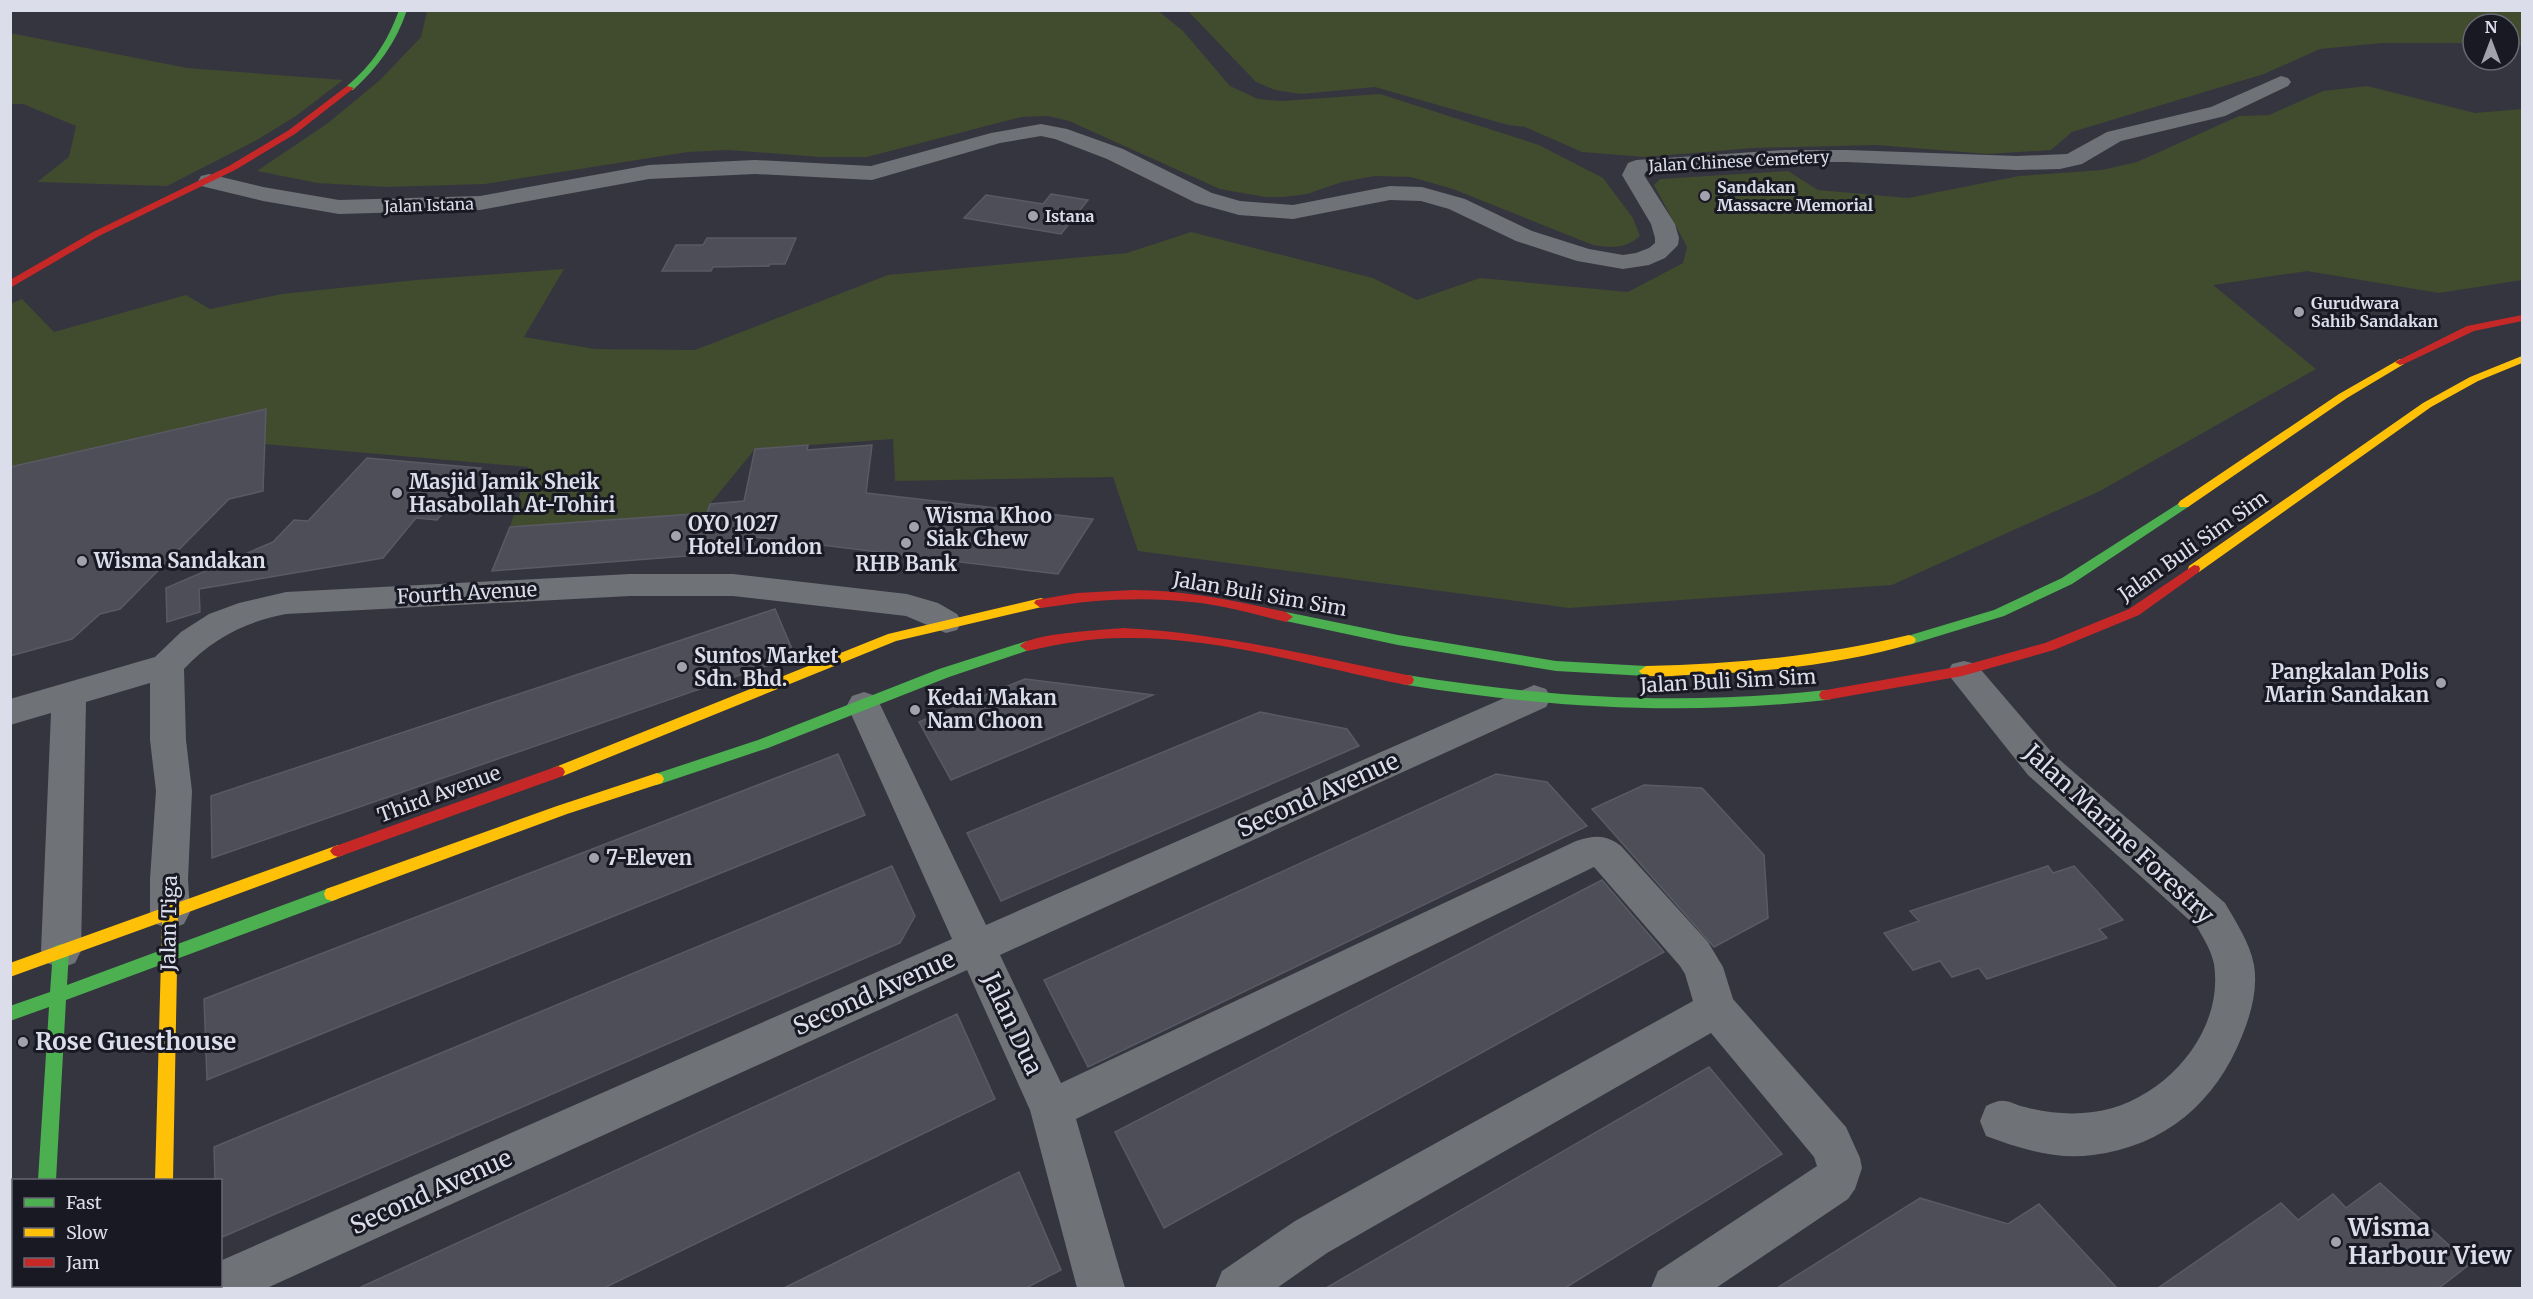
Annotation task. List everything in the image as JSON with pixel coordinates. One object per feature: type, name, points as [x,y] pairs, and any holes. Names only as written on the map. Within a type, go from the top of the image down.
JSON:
[{"type":"main road","points":[[10,285],[58,254],[110,226],[209,181],[293,130],[358,81],[387,50],[399,29],[403,10]]},
{"type":"main road","name":"Jalan Buli Sim Sim","points":[[877,644],[946,622],[1018,606],[1062,599],[1142,595],[1189,597],[1398,640],[1556,666],[1641,671],[1713,670],[1792,663],[1865,652],[1999,613],[2067,581],[2123,546],[2343,396],[2391,366],[2471,328],[2523,318]]},
{"type":"main road","name":"Jalan Buli Sim Sim","points":[[863,699],[1029,644],[1074,635],[1124,630],[1170,633],[1231,642],[1334,667],[1402,680],[1534,698],[1637,705],[1702,706],[1831,696],[1964,672],[2051,647],[2096,631],[2134,612],[2427,405],[2474,379],[2523,359]]},
{"type":"main road","points":[[868,660],[877,644]]},
{"type":"main road","name":"Third Avenue","points":[[10,970],[554,772],[877,644]]},
{"type":"main road","points":[[10,1014],[562,810],[763,744],[863,699]]},
{"type":"main road","name":"Jalan Tiga","points":[[164,1179],[170,912]]},
{"type":"main road","points":[[47,1179],[61,951]]},
{"type":"street","name":"Jalan Chinese Cemetery","points":[[872,173],[998,137],[1031,130],[1051,131],[1115,154],[1204,198],[1239,208],[1293,212],[1390,193],[1422,194],[1456,204],[1524,236],[1585,256],[1623,262],[1641,260],[1657,253],[1666,245],[1667,238],[1663,224],[1633,175],[1636,168],[1644,165],[1802,156],[2017,163],[2060,162],[2074,159],[2114,136],[2218,112],[2281,82]]},
{"type":"street","name":"Jalan Istana","points":[[209,181],[263,194],[339,207],[426,206],[480,203],[650,172],[755,167],[872,173]]},
{"type":"street","name":"Fourth Avenue","points":[[167,666],[184,646],[208,628],[231,616],[255,608],[298,602],[630,585],[734,585],[907,605],[927,611],[946,622]]},
{"type":"street","points":[[10,712],[167,666]]},
{"type":"street","name":"Jalan Tiga","points":[[167,666],[168,740],[174,791],[169,879],[170,912]]},
{"type":"street","name":"Jalan Marine Forestry","points":[[1964,672],[2041,765],[2211,915],[2226,938],[2234,966],[2232,1010],[2218,1045],[2193,1083],[2145,1119],[2109,1132],[2059,1136],[2024,1130],[2002,1121]]},
{"type":"street","points":[[61,951],[69,695]]},
{"type":"street","name":"Second Avenue","points":[[222,1284],[1534,698]]},
{"type":"street","name":"Jalan Dua","points":[[863,699],[1051,1109],[1101,1288]]},
{"type":"street","points":[[1051,1109],[1589,852],[1600,851],[1608,857],[1695,954],[1702,967],[1716,1009],[1830,1142],[1838,1156],[1840,1167],[1838,1176],[1832,1183],[1675,1288]]},
{"type":"street","points":[[1239,1288],[1311,1237],[1716,1009]]},
{"type":"green space","points":[[1157,10],[1183,31],[1230,86],[1258,99],[1282,101],[1380,94],[1539,145],[1603,178],[1633,218],[1640,236],[1624,245],[1606,247],[1593,245],[1453,189],[1411,177],[1375,176],[1342,182],[1307,194],[1283,197],[1265,197],[1220,189],[1069,121],[1048,116],[1021,117],[867,157],[820,157],[728,150],[688,152],[485,184],[386,187],[317,183],[257,171],[328,123],[380,80],[421,37],[427,11]]},
{"type":"green space","points":[[2522,10],[2522,45],[2521,12],[2461,12],[2461,43],[2382,43],[2320,49],[2264,74],[2072,132],[2051,150],[1988,154],[1876,145],[1754,148],[1645,157],[1582,152],[1525,127],[1508,125],[1375,87],[1301,94],[1275,90],[1256,82],[1188,11]]},
{"type":"green space","points":[[10,33],[187,68],[343,80],[296,116],[257,140],[167,186],[37,182],[69,157],[76,126],[23,104],[11,104]]},
{"type":"green space","points":[[2367,86],[2475,113],[2522,109],[2522,280],[2439,293],[2307,271],[2213,285],[2316,369],[2100,491],[1892,585],[1569,608],[1138,551],[1113,477],[895,481],[893,439],[755,449],[710,504],[707,513],[510,527],[528,467],[264,444],[265,409],[11,467],[10,304],[22,299],[54,332],[186,295],[210,309],[282,294],[416,280],[564,269],[524,337],[595,349],[695,350],[888,275],[1127,253],[1191,232],[1373,278],[1417,300],[1480,278],[1628,292],[1683,263],[1687,247],[1654,185],[1660,179],[1788,171],[1818,190],[1908,198],[2019,176],[2102,170],[2137,162],[2239,116],[2269,115],[2323,91]]},
{"type":"building","name":"Istana","points":[[1051,194],[1088,200],[1061,234],[964,218],[986,195],[1043,204]]},
{"type":"building","points":[[707,238],[796,238],[785,264],[713,267],[711,271],[662,271],[676,245],[703,245]]},
{"type":"building","points":[[266,409],[263,491],[229,499],[120,609],[100,614],[72,639],[10,656],[10,467]]},
{"type":"building","points":[[808,445],[807,450],[872,445],[866,493],[1093,519],[1058,574],[755,537],[752,551],[492,571],[510,527],[707,513],[710,504],[744,501],[755,449]]},
{"type":"building","name":"Masjid Jamik Sheik Hasabollah At-Tohiri","points":[[367,458],[481,468],[437,520],[416,518],[383,558],[199,589],[200,612],[167,622],[166,588],[273,542],[294,520],[308,521]]},
{"type":"building","points":[[775,609],[795,656],[212,858],[211,796]]},
{"type":"building","points":[[1025,679],[1153,695],[951,780],[919,722]]},
{"type":"building","points":[[1260,712],[1347,729],[1359,746],[1001,901],[967,833]]},
{"type":"building","points":[[838,754],[865,815],[207,1080],[204,999]]},
{"type":"building","points":[[1496,774],[1547,782],[1587,826],[1088,1067],[1044,980]]},
{"type":"building","points":[[1644,785],[1702,788],[1764,855],[1768,918],[1714,947],[1592,809]]},
{"type":"building","points":[[892,866],[915,916],[900,943],[222,1237],[222,1179],[215,1179],[214,1147]]},
{"type":"building","points":[[2048,866],[2053,873],[2074,866],[2123,920],[2099,929],[2107,938],[1987,979],[1979,968],[1952,977],[1940,961],[1913,970],[1884,933],[1919,921],[1910,911]]},
{"type":"building","points":[[1602,880],[1664,952],[1164,1228],[1115,1132]]},
{"type":"building","points":[[957,1014],[995,1099],[604,1288],[359,1288]]},
{"type":"building","points":[[1709,1067],[1782,1154],[1565,1288],[1326,1288]]},
{"type":"building","points":[[1019,1172],[1061,1270],[1026,1288],[784,1288]]},
{"type":"building","name":"Wisma Harbour View","points":[[2380,1183],[2470,1264],[2439,1288],[2158,1288],[2281,1203],[2298,1220],[2333,1194],[2346,1208]]},
{"type":"building","points":[[1920,1198],[2008,1224],[2039,1204],[2117,1288],[1777,1288]]},
{"type":"traffic: fast","points":[[350,88],[383,53],[403,10]]},
{"type":"traffic: fast","points":[[1909,640],[1999,613],[2067,581],[2184,504]]},
{"type":"traffic: fast","points":[[1286,617],[1398,640],[1556,666],[1646,671]]},
{"type":"traffic: fast","points":[[657,779],[763,744],[944,673],[1027,646]]},
{"type":"traffic: fast","points":[[1407,680],[1512,695],[1616,704],[1721,704],[1826,695]]},
{"type":"traffic: fast","points":[[10,1014],[332,894]]},
{"type":"traffic: fast","points":[[47,1179],[61,951]]},
{"type":"traffic: slow","points":[[2194,569],[2427,405],[2474,379],[2522,359]]},
{"type":"traffic: slow","points":[[2184,504],[2343,396],[2400,362]]},
{"type":"traffic: slow","points":[[558,772],[893,637],[1041,603]]},
{"type":"traffic: slow","points":[[1646,671],[1779,664],[1877,648],[1909,640]]},
{"type":"traffic: slow","points":[[332,894],[562,810],[657,779]]},
{"type":"traffic: slow","points":[[10,970],[338,851]]},
{"type":"traffic: slow","points":[[164,1179],[170,912]]},
{"type":"traffic: jam","points":[[10,285],[96,234],[232,168],[292,132],[350,88]]},
{"type":"traffic: jam","points":[[2400,362],[2471,328],[2522,318]]},
{"type":"traffic: jam","points":[[1826,695],[1962,671],[2049,647],[2134,612],[2194,569]]},
{"type":"traffic: jam","points":[[1041,603],[1114,595],[1170,595],[1213,600],[1286,617]]},
{"type":"traffic: jam","points":[[1027,646],[1075,636],[1123,633],[1170,635],[1218,641],[1407,680]]},
{"type":"traffic: jam","points":[[338,851],[558,772]]},
{"type":"place","name":"Sandakan Massacre Memorial","points":[[1705,196]]},
{"type":"place","name":"Istana","points":[[1033,216]]},
{"type":"place","name":"Gurudwara Sahib Sandakan","points":[[2299,312]]},
{"type":"place","name":"Masjid Jamik Sheik Hasabollah At-Tohiri","points":[[397,493]]},
{"type":"place","name":"Wisma Khoo Siak Chew","points":[[914,527]]},
{"type":"place","name":"OYO 1027 Hotel London","points":[[676,536]]},
{"type":"place","name":"RHB Bank","points":[[906,543]]},
{"type":"place","name":"Wisma Sandakan","points":[[82,561]]},
{"type":"place","name":"Suntos Market Sdn. Bhd.","points":[[682,667]]},
{"type":"place","name":"Pangkalan Polis Marin Sandakan","points":[[2441,683]]},
{"type":"place","name":"Kedai Makan Nam Choon","points":[[915,710]]},
{"type":"place","name":"7-Eleven","points":[[594,858]]},
{"type":"place","name":"Rose Guesthouse","points":[[23,1042]]},
{"type":"place","name":"Wisma Harbour View","points":[[2336,1242]]}]
